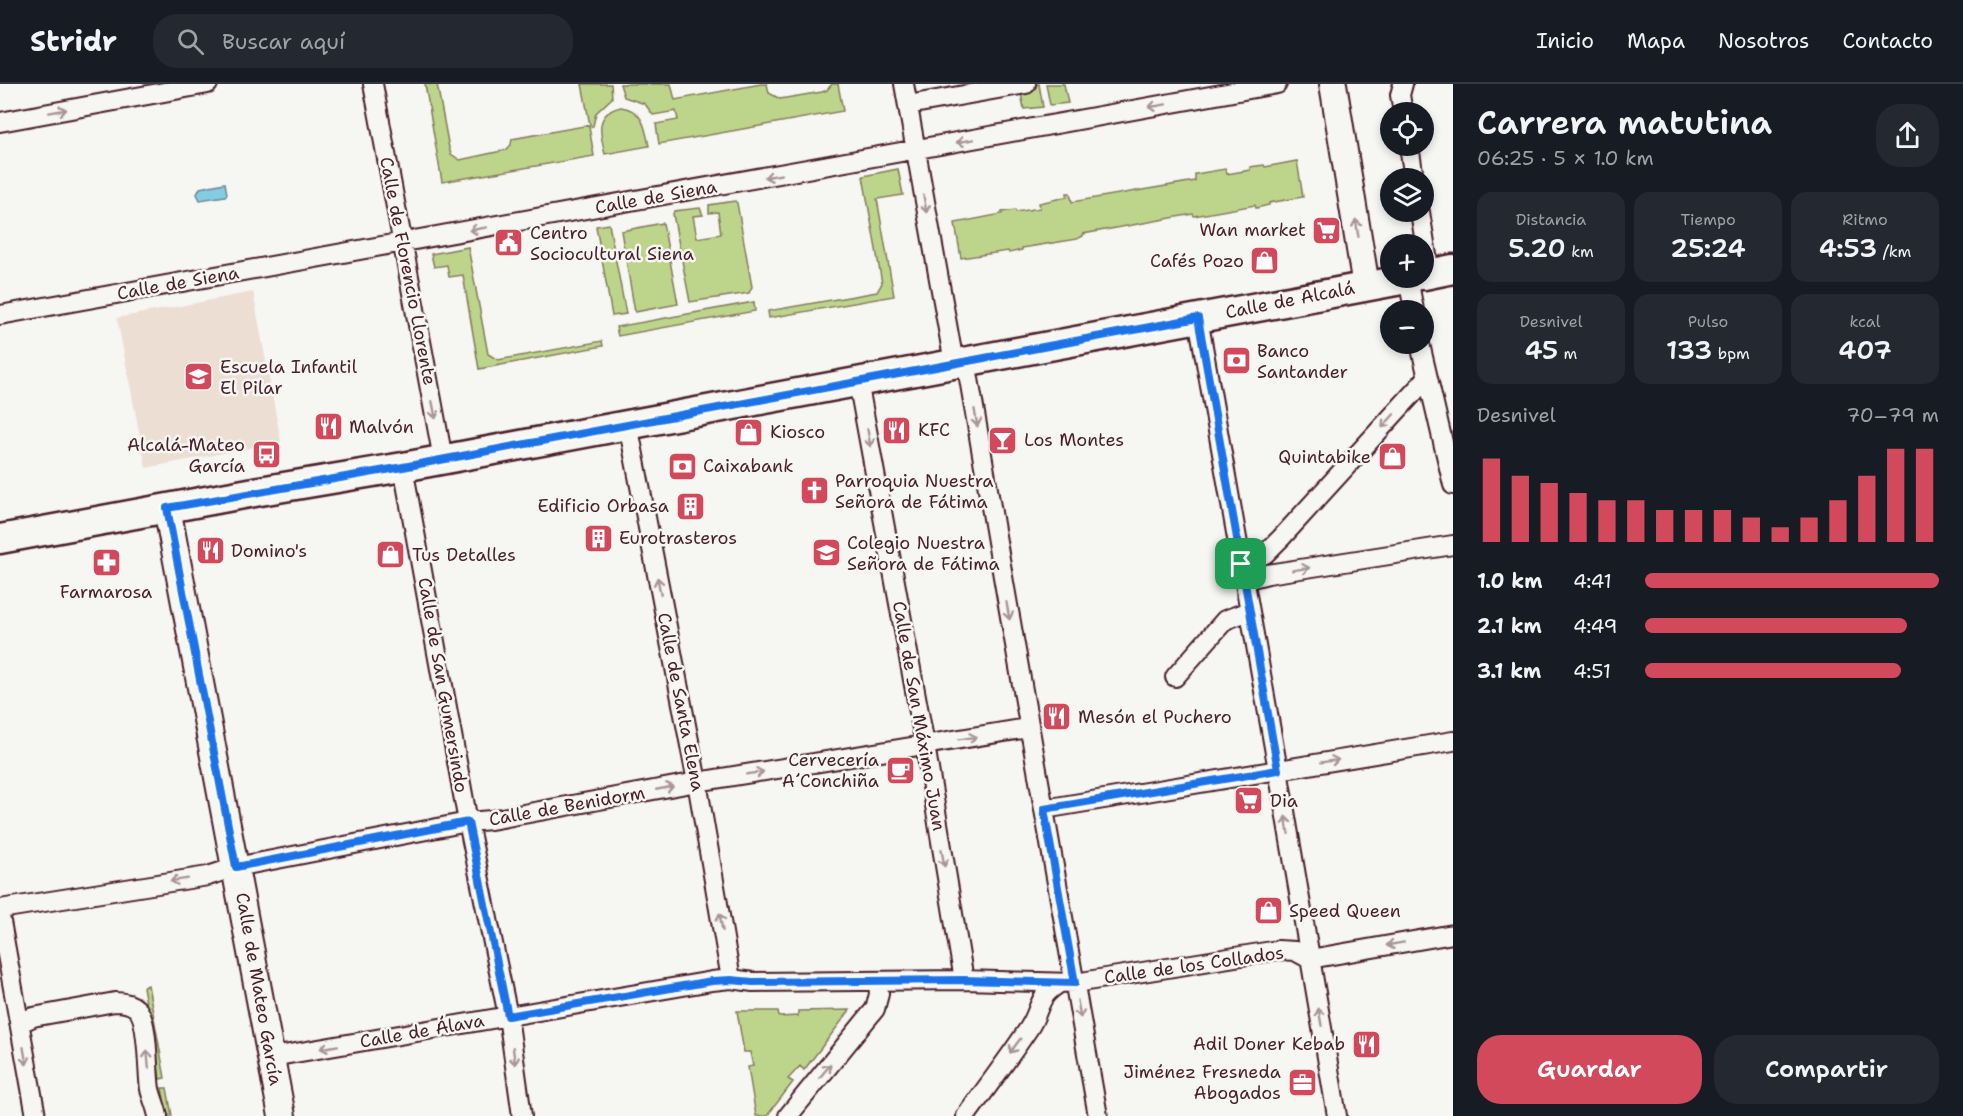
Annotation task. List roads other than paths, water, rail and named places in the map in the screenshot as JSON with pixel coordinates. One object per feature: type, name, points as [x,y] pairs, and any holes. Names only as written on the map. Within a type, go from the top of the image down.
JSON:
[{"type":"main road","points":[[1333,84],[1366,286]]},
{"type":"main road","name":"Calle de Alcalá","points":[[0,538],[403,467],[1380,283]]},
{"type":"main road","name":"Calle de Mateo García","points":[[167,508],[282,1116]]},
{"type":"street","points":[[0,122],[208,84]]},
{"type":"street","name":"Calle de Florencio Llorente","points":[[373,84],[443,459]]},
{"type":"street","points":[[904,84],[915,150],[960,362],[1044,809],[1068,983],[1098,1116]]},
{"type":"street","points":[[908,105],[1026,84]]},
{"type":"street","name":"Calle de Siena","points":[[0,315],[1277,84]]},
{"type":"street","points":[[1401,102],[1400,95],[1403,84]]},
{"type":"street","points":[[1198,318],[1337,1116]]},
{"type":"street","points":[[1422,354],[1453,485]]},
{"type":"street","points":[[1242,572],[1281,538],[1427,378]]},
{"type":"street","name":"Calle de San Máximo Juan","points":[[858,381],[925,745],[964,980]]},
{"type":"street","name":"Calle de Santa Elena","points":[[628,424],[697,782],[731,980]]},
{"type":"street","name":"Calle de San Gumersindo","points":[[403,467],[468,822],[508,1016],[522,1116]]},
{"type":"street","points":[[1242,572],[1268,574],[1453,544]]},
{"type":"street","points":[[1175,677],[1225,620],[1250,611]]},
{"type":"street","name":"Calle de Benidorm","points":[[0,909],[208,876],[236,867],[468,822],[491,820],[697,782],[1028,728]]},
{"type":"street","points":[[1044,809],[1453,741]]},
{"type":"street","points":[[0,916],[36,1116]]},
{"type":"street","name":"Calle de los Collados","points":[[1068,983],[1278,950],[1295,951],[1310,959],[1453,934]]},
{"type":"street","name":"Calle de Álava","points":[[272,1057],[712,981],[964,980],[1068,983]]},
{"type":"street","points":[[788,1116],[875,1009],[879,994],[878,982]]},
{"type":"street","points":[[966,1116],[1030,1026],[1042,998],[1049,989],[1068,983]]},
{"type":"street","points":[[20,1023],[33,1017],[115,1002],[132,1005],[141,1014],[149,1062],[150,1087],[158,1116]]},
{"type":"water","points":[[225,183],[227,194],[225,196],[200,200],[197,194],[200,188]]},
{"type":"place","name":"Wan market","points":[[1327,230]]},
{"type":"place","name":"Centro Sociocultural Siena","points":[[509,243]]},
{"type":"place","name":"Cafés Pozo","points":[[1265,261]]},
{"type":"place","name":"Banco Santander","points":[[1236,361]]},
{"type":"place","name":"Escuela Infantil El Pilar","points":[[199,377]]},
{"type":"place","name":"Malvón","points":[[328,427]]},
{"type":"place","name":"KFC","points":[[897,430]]},
{"type":"place","name":"Kiosco","points":[[749,432]]},
{"type":"place","name":"Los Montes","points":[[1003,440]]},
{"type":"place","name":"Alcalá-Mateo García","points":[[266,455]]},
{"type":"place","name":"Quintabike","points":[[1392,457]]},
{"type":"place","name":"Caixabank","points":[[682,466]]},
{"type":"place","name":"Parroquia Nuestra Señora de Fátima","points":[[814,491]]},
{"type":"place","name":"Edificio Orbasa","points":[[690,506]]},
{"type":"place","name":"Eurotrasteros","points":[[598,538]]},
{"type":"place","name":"Domino's","points":[[210,551]]},
{"type":"place","name":"Colegio Nuestra Señora de Fátima","points":[[826,553]]},
{"type":"place","name":"Tus Detalles","points":[[391,555]]},
{"type":"place","name":"Farmarosa","points":[[106,563]]},
{"type":"place","name":"Mesón el Puchero","points":[[1057,717]]},
{"type":"place","name":"Cervecería A´Conchiña","points":[[900,770]]},
{"type":"place","name":"Dia","points":[[1249,801]]},
{"type":"place","name":"Speed Queen","points":[[1268,911]]},
{"type":"place","name":"Adil Doner Kebab","points":[[1366,1044]]},
{"type":"place","name":"Jiménez Fresneda Abogados","points":[[1302,1082]]}]
